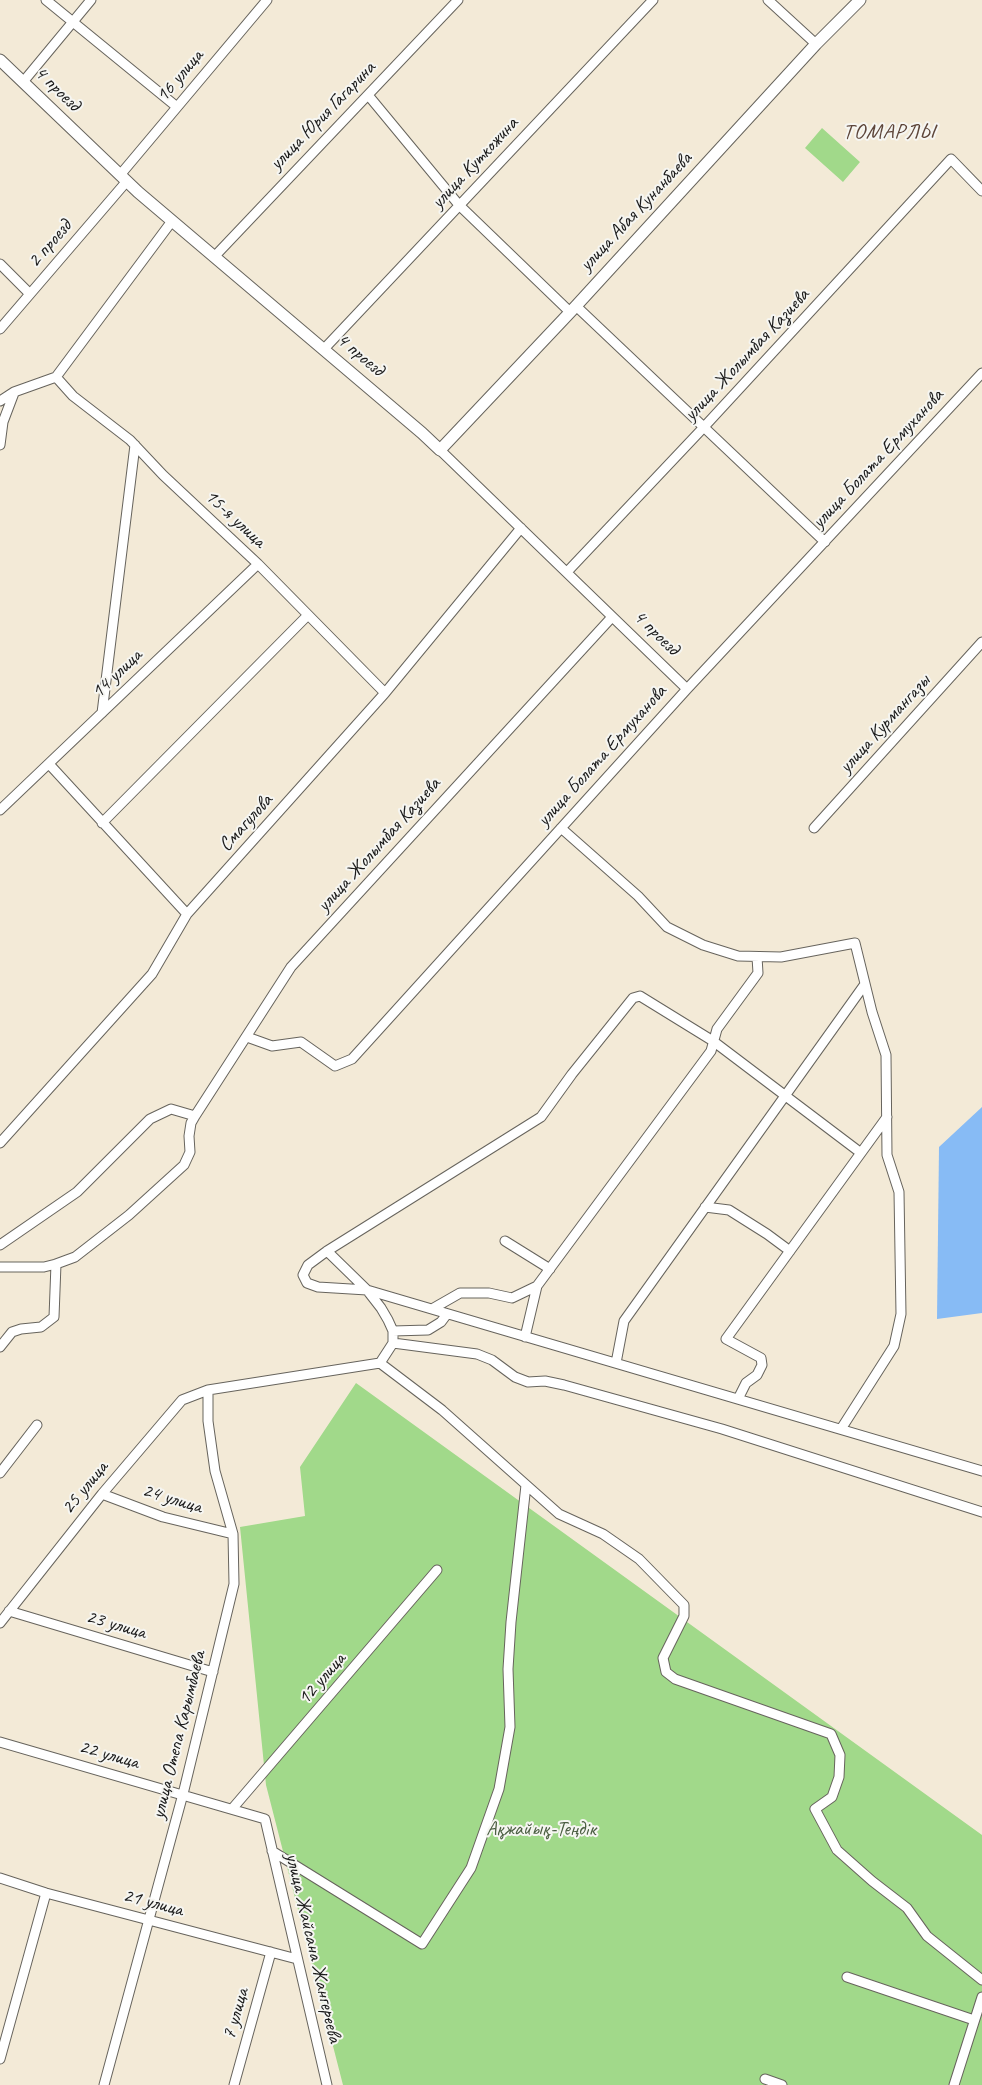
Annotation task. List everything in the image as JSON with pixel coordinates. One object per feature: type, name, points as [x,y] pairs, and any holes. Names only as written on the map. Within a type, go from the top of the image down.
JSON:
[{"type":"street","points":[[46,0],[177,107]]},
{"type":"street","points":[[23,82],[91,0]]},
{"type":"street","name":"16 улица","points":[[123,178],[177,107],[267,0]]},
{"type":"street","name":"улица Юрия Гагарина","points":[[214,257],[458,0]]},
{"type":"street","name":"улица Куткожина","points":[[324,349],[653,0]]},
{"type":"street","points":[[768,0],[816,44]]},
{"type":"street","name":"улица Абая Кунанбаева","points":[[440,450],[573,309],[816,44],[860,0]]},
{"type":"street","name":"4 проезд","points":[[0,60],[123,178],[422,433],[687,689]]},
{"type":"street","points":[[368,95],[459,205],[704,427],[825,542]]},
{"type":"street","name":"улица Жолымбая Казиева","points":[[567,572],[704,427],[951,159],[982,191]]},
{"type":"street","name":"2 проезд","points":[[0,329],[123,178]]},
{"type":"street","points":[[0,401],[14,392],[56,377],[172,221]]},
{"type":"street","points":[[0,264],[30,294]]},
{"type":"street","name":"улица Болата Ермуханова","points":[[247,1037],[272,1046],[301,1042],[334,1066],[352,1059],[687,689],[982,373]]},
{"type":"street","name":"15-я улица","points":[[56,377],[73,396],[135,445],[162,475],[258,564],[385,694]]},
{"type":"street","points":[[0,445],[3,422],[14,392]]},
{"type":"street","points":[[102,713],[135,445]]},
{"type":"street","name":"Смагулова","points":[[0,1142],[152,974],[187,914],[385,694],[520,528]]},
{"type":"street","name":"14 улица","points":[[0,810],[258,564]]},
{"type":"street","points":[[102,823],[308,615]]},
{"type":"street","name":"улица Жолымбая Казиева","points":[[0,1267],[44,1267],[75,1257],[129,1215],[184,1165],[190,1152],[189,1136],[191,1123],[292,967],[612,616]]},
{"type":"street","name":"улица Курмангазы","points":[[814,828],[982,642]]},
{"type":"street","points":[[49,764],[187,914]]},
{"type":"street","points":[[561,828],[638,896],[667,927],[703,945],[738,956],[781,958],[855,943],[872,1012],[886,1055],[887,1155],[899,1192],[901,1314],[894,1346],[841,1429]]},
{"type":"street","points":[[525,1337],[537,1286],[711,1051],[717,1029],[758,973],[757,957]]},
{"type":"street","points":[[616,1363],[624,1321],[865,984]]},
{"type":"street","points":[[861,1153],[713,1041],[649,999],[640,996],[633,998],[572,1074],[541,1117],[327,1251],[308,1266],[303,1275],[307,1283],[332,1289],[367,1290],[982,1471]]},
{"type":"street","points":[[0,1245],[77,1192],[150,1119],[171,1109],[195,1116]]},
{"type":"street","points":[[738,1399],[746,1383],[757,1375],[762,1365],[761,1358],[726,1338],[887,1117]]},
{"type":"street","points":[[705,1207],[729,1210],[790,1251]]},
{"type":"street","points":[[505,1241],[550,1268]]},
{"type":"street","points":[[327,1251],[367,1290],[381,1308],[393,1331],[393,1343],[380,1363],[442,1410],[559,1514],[604,1534],[639,1559],[684,1605],[684,1616],[663,1658],[666,1672],[675,1679],[831,1734],[840,1754],[839,1777],[832,1797],[815,1809],[837,1850],[906,1908],[927,1936],[982,1980]]},
{"type":"street","points":[[0,1347],[12,1332],[41,1327],[54,1317],[56,1264]]},
{"type":"street","points":[[432,1309],[460,1293],[489,1292],[512,1298],[537,1286]]},
{"type":"street","points":[[393,1331],[428,1330],[441,1322],[447,1314]]},
{"type":"street","points":[[393,1343],[476,1354],[492,1360],[515,1377],[528,1382],[544,1381],[564,1385],[706,1425],[982,1512]]},
{"type":"street","name":"25 улица","points":[[0,1623],[102,1494],[182,1400],[208,1390],[380,1363]]},
{"type":"street","name":"улица Отепа Карымбаева","points":[[104,2085],[183,1794],[234,1584],[233,1534],[214,1471],[208,1420],[208,1390]]},
{"type":"street","points":[[0,1473],[37,1425]]},
{"type":"street","points":[[272,1851],[422,1944],[472,1868],[499,1790],[510,1727],[508,1669],[511,1622],[526,1484]]},
{"type":"street","name":"24 улица","points":[[102,1494],[162,1518],[233,1534]]},
{"type":"street","name":"12 улица","points":[[232,1809],[437,1570]]},
{"type":"street","name":"23 улица","points":[[9,1611],[214,1672]]},
{"type":"street","name":"22 улица","points":[[0,1742],[265,1819]]},
{"type":"street","name":"улица Жайсана Жангереева","points":[[265,1819],[327,2085]]},
{"type":"street","name":"21 улица","points":[[0,1878],[297,1959]]},
{"type":"street","points":[[0,2059],[46,1892]]},
{"type":"street","name":"7 улица","points":[[234,2085],[271,1952]]},
{"type":"street","points":[[847,1977],[974,2020]]},
{"type":"street","points":[[954,2085],[982,1996]]},
{"type":"street","points":[[764,2079],[782,2085]]},
{"type":"green space","points":[[822,128],[860,162],[843,182],[805,148]]},
{"type":"green space","name":"Ақжайық-Теңдік","points":[[356,1383],[982,1835],[982,2085],[343,2085],[266,1785],[240,1527],[305,1516],[300,1467]]},
{"type":"water","points":[[982,1107],[982,1313],[937,1319],[939,1147]]},
{"type":"district","name":"ТОМАРЛЫ","points":[[889,132]]}]
